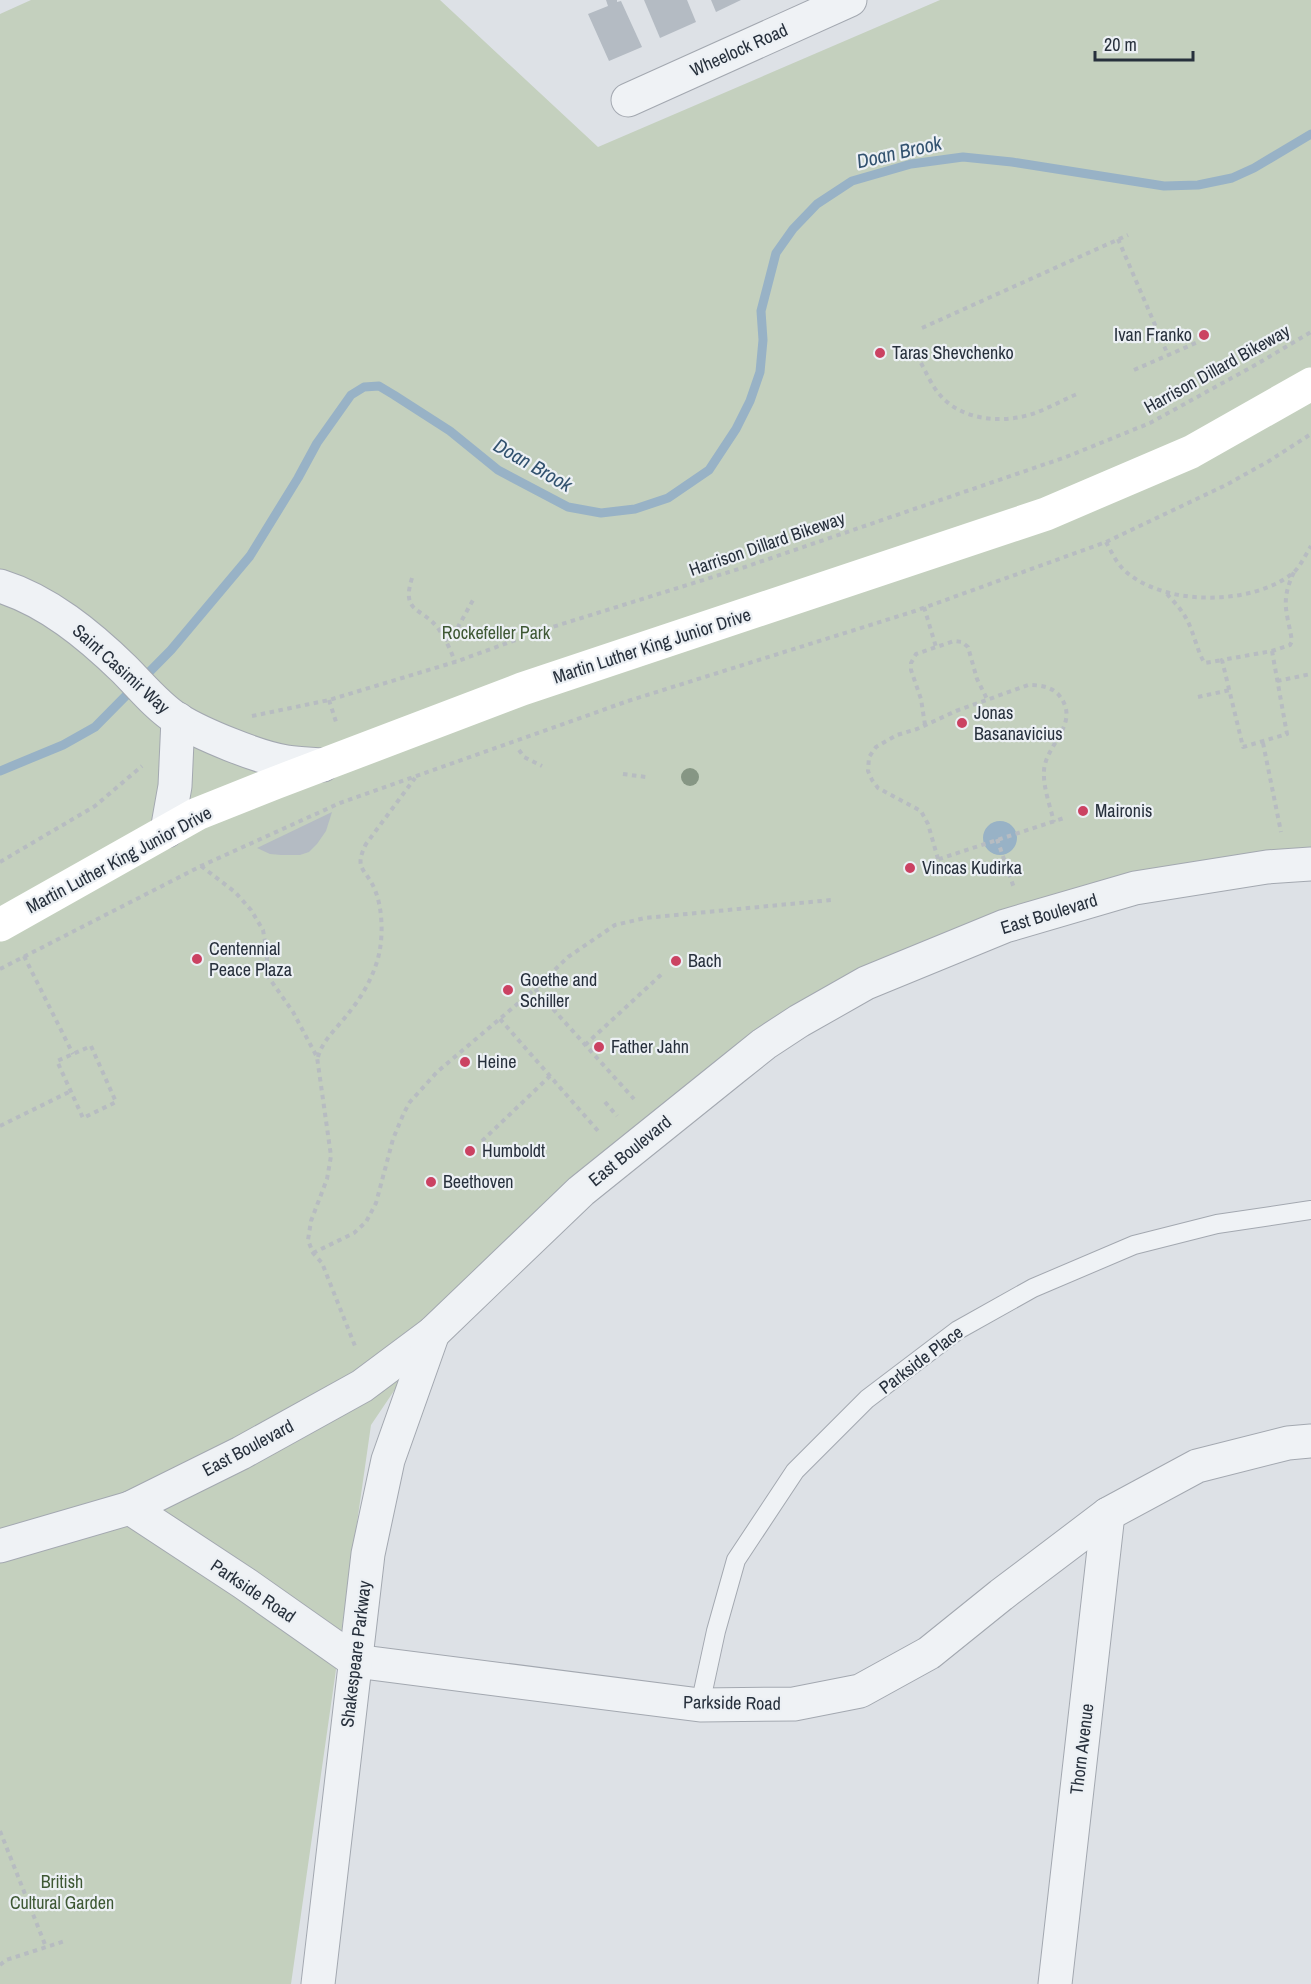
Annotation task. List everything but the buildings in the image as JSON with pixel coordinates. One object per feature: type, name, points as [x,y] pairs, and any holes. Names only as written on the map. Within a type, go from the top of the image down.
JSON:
[{"type":"main road","name":"Martin Luther King Junior Drive","points":[[0,925],[197,814],[522,689],[1046,514],[1191,452],[1311,384]]},
{"type":"street","name":"Wheelock Road","points":[[628,100],[850,0]]},
{"type":"street","name":"Saint Casimir Way","points":[[0,586],[34,600],[80,629],[167,711],[225,742],[250,752],[285,762],[323,765]]},
{"type":"street","name":"Saint Casimir Way","points":[[167,711],[175,786],[167,831]]},
{"type":"street","name":"East Boulevard","points":[[0,1546],[130,1508],[241,1453],[362,1386],[433,1333],[581,1191],[764,1044],[866,983],[1005,926],[1135,888],[1267,867],[1311,864]]},
{"type":"street","name":"Shakespeare Parkway","points":[[318,1984],[368,1554],[388,1460],[433,1333]]},
{"type":"street","name":"Parkside Road","points":[[130,1508],[244,1583],[355,1661],[700,1705],[794,1704],[860,1691],[929,1653],[1108,1514],[1197,1466],[1288,1443],[1311,1441]]},
{"type":"street","name":"Thorn Avenue","points":[[1055,1984],[1108,1514]]},
{"type":"lane","name":"Parkside Place","points":[[700,1705],[716,1632],[736,1560],[795,1472],[867,1400],[958,1330],[1043,1284],[1134,1245],[1217,1224],[1311,1210]]},
{"type":"path","points":[[922,328],[1128,235]]},
{"type":"path","points":[[1118,239],[1168,355]]},
{"type":"path","name":"Harrison Dillard Bikeway","points":[[244,717],[329,700],[455,662],[546,629],[745,567],[1110,441],[1170,412],[1311,332]]},
{"type":"path","points":[[1134,370],[1198,342]]},
{"type":"path","points":[[921,363],[939,395],[967,414],[989,419],[1034,414],[1077,394]]},
{"type":"path","points":[[0,969],[201,866],[340,803],[628,701],[924,608],[1106,542],[1226,485],[1311,434]]},
{"type":"path","points":[[1106,542],[1116,560],[1127,572],[1166,593],[1191,597],[1237,596],[1274,583],[1294,572]]},
{"type":"path","points":[[1166,593],[1187,620],[1205,663],[1272,651],[1290,645],[1292,641],[1285,600],[1287,588],[1294,572],[1311,546]]},
{"type":"path","points":[[412,578],[408,590],[411,603],[416,611],[437,626],[455,662]]},
{"type":"path","points":[[445,641],[458,627],[473,600]]},
{"type":"path","points":[[924,608],[936,647]]},
{"type":"path","points":[[925,725],[921,699],[910,663],[916,654],[954,641],[962,642],[968,648],[977,679],[987,699]]},
{"type":"path","points":[[1222,660],[1244,747],[1287,734],[1272,651]]},
{"type":"path","points":[[1277,681],[1311,674]]},
{"type":"path","points":[[938,859],[928,824],[921,811],[878,788],[868,771],[869,757],[876,747],[897,735],[987,699],[1028,686],[1039,685],[1055,691],[1062,699],[1066,716],[1064,728],[1046,760],[1044,771],[1054,822]]},
{"type":"path","points":[[1198,697],[1230,690]]},
{"type":"path","points":[[329,700],[338,726]]},
{"type":"path","points":[[1263,742],[1281,832]]},
{"type":"path","points":[[519,750],[528,760],[542,766]]},
{"type":"path","points":[[0,862],[95,806],[143,765]]},
{"type":"path","points":[[623,774],[646,777]]},
{"type":"path","points":[[317,1057],[323,1045],[347,1016],[364,990],[380,948],[382,928],[379,906],[376,891],[362,871],[360,859],[362,853],[366,844],[415,778]]},
{"type":"path","points":[[930,862],[1064,818]]},
{"type":"path","points":[[997,839],[1014,889]]},
{"type":"path","points":[[201,866],[235,892],[251,910],[263,930],[267,953],[267,975],[293,1011],[317,1057],[331,1156],[327,1179],[308,1231],[308,1240],[322,1263],[355,1346]]},
{"type":"path","points":[[314,1253],[354,1233],[366,1222],[375,1203],[393,1139],[409,1103],[437,1072],[535,989],[567,957],[606,930],[625,922],[683,913],[831,900]]},
{"type":"path","points":[[24,956],[74,1054]]},
{"type":"path","points":[[585,1045],[664,972]]},
{"type":"path","points":[[535,989],[634,1100]]},
{"type":"path","points":[[500,1018],[599,1132]]},
{"type":"path","points":[[91,1046],[116,1102],[83,1118],[70,1091],[57,1061],[91,1046]]},
{"type":"path","points":[[483,1141],[550,1076]]},
{"type":"path","points":[[0,1126],[70,1091]]},
{"type":"path","points":[[604,1102],[616,1116]]},
{"type":"path","points":[[0,1831],[46,1947]]},
{"type":"path","points":[[0,1965],[6,1960],[65,1941]]},
{"type":"green space","name":"Rockefeller Park","points":[[31,0],[440,0],[598,147],[940,0],[1311,0],[1311,867],[1005,926],[734,1068],[433,1333],[371,1425],[291,1984],[0,1984],[0,14]]},
{"type":"water","points":[[1000,821],[1012,826],[1017,838],[1012,850],[1000,855],[988,850],[983,838],[988,826]]},
{"type":"waterway","name":"Doan Brook","points":[[0,771],[63,745],[95,727],[171,650],[250,556],[317,443],[351,395],[364,387],[379,386],[450,431],[498,470],[568,507],[601,513],[635,509],[668,498],[709,470],[736,429],[750,401],[760,372],[763,340],[761,311],[776,253],[793,229],[817,204],[852,181],[911,164],[963,157],[1012,162],[1164,186],[1198,185],[1232,178],[1254,168],[1311,134]]},
{"type":"place","name":"Ivan Franko","points":[[1204,335]]},
{"type":"place","name":"Taras Shevchenko","points":[[880,353]]},
{"type":"place","name":"Jonas Basanavicius","points":[[962,723]]},
{"type":"place","name":"Maironis","points":[[1083,811]]},
{"type":"place","name":"Vincas Kudirka","points":[[910,868]]},
{"type":"place","name":"Centennial Peace Plaza","points":[[197,959]]},
{"type":"place","name":"Bach","points":[[676,961]]},
{"type":"place","name":"Goethe and Schiller","points":[[508,990]]},
{"type":"place","name":"Father Jahn","points":[[599,1047]]},
{"type":"place","name":"Heine","points":[[465,1062]]},
{"type":"place","name":"Humboldt","points":[[470,1151]]},
{"type":"place","name":"Beethoven","points":[[431,1182]]},
{"type":"park label","name":"British Cultural Garden","points":[[62,1892]]}]
